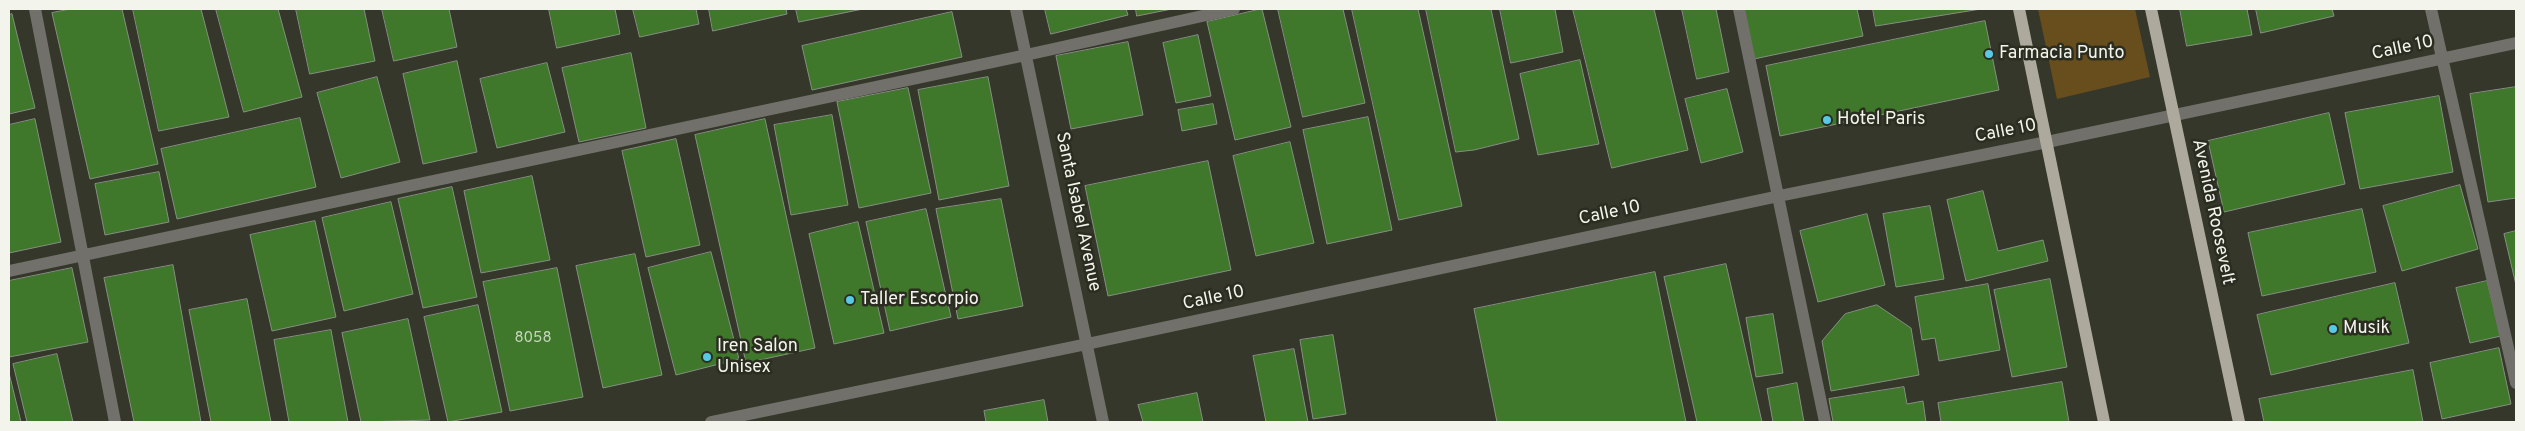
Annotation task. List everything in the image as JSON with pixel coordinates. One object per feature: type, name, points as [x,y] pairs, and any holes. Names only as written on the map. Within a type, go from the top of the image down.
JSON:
[{"type":"main road","points":[[2019,9],[2104,422]]},
{"type":"main road","name":"Avenida Roosevelt","points":[[2151,9],[2239,422]]},
{"type":"street","points":[[35,9],[115,422]]},
{"type":"street","name":"Santa Isabel Avenue","points":[[1016,9],[1103,422]]},
{"type":"street","points":[[9,271],[1234,9]]},
{"type":"street","points":[[1739,9],[1824,422]]},
{"type":"street","points":[[2431,9],[2512,339],[2516,383]]},
{"type":"street","name":"Calle 10","points":[[711,422],[1087,344],[1779,196],[2047,142],[2516,43]]},
{"type":"shaded area","points":[[2038,9],[2135,9],[2150,77],[2057,99]]},
{"type":"building","points":[[71,9],[122,9],[158,164],[90,179],[52,13]]},
{"type":"building","points":[[133,9],[201,9],[229,117],[159,131]]},
{"type":"building","points":[[216,9],[278,9],[302,97],[244,112]]},
{"type":"building","points":[[296,9],[364,9],[375,61],[310,74]]},
{"type":"building","points":[[382,9],[449,9],[457,47],[394,61]]},
{"type":"building","points":[[549,9],[615,9],[620,34],[557,48]]},
{"type":"building","points":[[633,9],[696,9],[699,24],[640,37]]},
{"type":"building","points":[[709,9],[786,9],[787,14],[713,31]]},
{"type":"building","points":[[796,9],[863,9],[799,22]]},
{"type":"building","points":[[1045,9],[1126,9],[1128,15],[1051,34]]},
{"type":"building","points":[[1136,9],[1172,9],[1137,16]]},
{"type":"building","points":[[1262,9],[1291,127],[1235,140],[1207,22]]},
{"type":"building","points":[[1278,9],[1343,9],[1365,103],[1303,117]]},
{"type":"building","points":[[1352,9],[1418,9],[1462,206],[1399,220]]},
{"type":"building","points":[[1426,9],[1491,9],[1519,139],[1474,150],[1456,152]]},
{"type":"building","points":[[1500,9],[1555,9],[1563,52],[1511,63]]},
{"type":"building","points":[[1573,9],[1654,9],[1688,150],[1612,168]]},
{"type":"building","points":[[1682,9],[1716,9],[1729,72],[1697,79]]},
{"type":"building","points":[[1743,9],[1857,9],[1863,36],[1754,59]]},
{"type":"building","points":[[1873,9],[1981,9],[1876,26]]},
{"type":"building","points":[[2180,9],[2247,9],[2252,35],[2187,46]]},
{"type":"building","points":[[2256,9],[2332,9],[2334,16],[2261,33]]},
{"type":"building","points":[[952,12],[962,57],[812,90],[802,46]]},
{"type":"building","points":[[12,14],[35,108],[9,114],[9,15]]},
{"type":"building","points":[[1985,21],[1999,90],[1780,136],[1766,66]]},
{"type":"building","points":[[1198,35],[1211,96],[1176,103],[1163,43]]},
{"type":"building","points":[[1128,42],[1143,115],[1071,129],[1056,56]]},
{"type":"building","points":[[631,53],[646,128],[579,142],[562,68]]},
{"type":"building","points":[[1580,60],[1599,144],[1538,155],[1520,74]]},
{"type":"building","points":[[457,61],[477,152],[423,164],[403,74]]},
{"type":"building","points":[[547,63],[565,132],[497,148],[480,79]]},
{"type":"building","points":[[377,77],[400,162],[341,178],[317,93]]},
{"type":"building","points":[[988,77],[1009,186],[939,200],[918,90]]},
{"type":"building","points":[[2516,87],[2516,198],[2488,202],[2470,94]]},
{"type":"building","points":[[908,88],[931,193],[859,208],[837,102]]},
{"type":"building","points":[[1727,89],[1743,152],[1701,163],[1685,99]]},
{"type":"building","points":[[2439,96],[2453,172],[2360,189],[2345,113]]},
{"type":"building","points":[[1213,104],[1217,124],[1182,131],[1178,110]]},
{"type":"building","points":[[2329,113],[2345,184],[2224,212],[2208,141]]},
{"type":"building","points":[[832,115],[848,205],[791,215],[774,125]]},
{"type":"building","points":[[1368,117],[1392,230],[1327,244],[1303,130]]},
{"type":"building","points":[[300,118],[316,187],[177,219],[161,149]]},
{"type":"building","points":[[35,119],[61,242],[9,253],[9,125]]},
{"type":"building","points":[[765,119],[815,348],[746,363],[695,135]]},
{"type":"building","points":[[676,139],[700,245],[646,257],[622,151]]},
{"type":"building","points":[[1290,142],[1314,243],[1256,256],[1233,156]]},
{"type":"building","points":[[1208,161],[1231,270],[1108,296],[1085,186]]},
{"type":"building","points":[[159,172],[169,222],[105,235],[95,184]]},
{"type":"building","points":[[532,176],[550,260],[481,273],[464,191]]},
{"type":"building","points":[[2460,185],[2478,249],[2402,271],[2383,206]]},
{"type":"building","points":[[452,187],[477,297],[423,308],[398,199]]},
{"type":"building","points":[[1983,191],[1998,251],[2043,240],[2048,261],[1966,281],[1947,200]]},
{"type":"building","points":[[1001,199],[1023,306],[958,319],[936,209]]},
{"type":"building","points":[[391,202],[413,294],[344,311],[322,218]]},
{"type":"building","points":[[1930,206],[1944,279],[1896,287],[1883,214]]},
{"type":"building","points":[[926,209],[951,317],[890,331],[866,222]]},
{"type":"building","points":[[2362,209],[2376,272],[2262,296],[2248,233]]},
{"type":"building","points":[[1867,214],[1885,285],[1818,302],[1800,231]]},
{"type":"building","points":[[315,221],[336,317],[272,331],[250,235]]},
{"type":"building","name":"Taller Escorpio","points":[[858,222],[884,333],[834,344],[809,234]]},
{"type":"building","points":[[2516,231],[2516,285],[2504,234]]},
{"type":"building","points":[[711,252],[739,359],[676,375],[648,268]]},
{"type":"building","points":[[635,254],[662,375],[603,388],[576,266]]},
{"type":"building","points":[[1726,264],[1762,422],[1697,422],[1664,277]]},
{"type":"building","points":[[173,265],[201,422],[134,422],[104,278]]},
{"type":"building","points":[[72,268],[88,342],[9,357],[9,281]]},
{"type":"building","points":[[557,268],[583,397],[510,411],[483,282]]},
{"type":"building","points":[[1655,272],[1686,422],[1497,422],[1474,309]]},
{"type":"building","points":[[2050,279],[2067,367],[2012,377],[1994,290]]},
{"type":"building","points":[[2487,281],[2501,336],[2470,343],[2456,288]]},
{"type":"building","name":"Musik","points":[[2395,283],[2409,343],[2271,375],[2257,315]]},
{"type":"building","points":[[1988,284],[2000,350],[1939,361],[1935,338],[1922,340],[1915,297]]},
{"type":"building","points":[[247,299],[271,422],[211,422],[189,310]]},
{"type":"building","points":[[478,305],[502,412],[448,422],[424,317]]},
{"type":"building","points":[[1877,305],[1911,328],[1919,375],[1831,391],[1822,341],[1845,314]]},
{"type":"building","points":[[1773,314],[1783,373],[1756,377],[1746,318]]},
{"type":"building","points":[[408,319],[430,420],[361,422],[342,333]]},
{"type":"building","points":[[331,330],[348,422],[289,422],[274,340]]},
{"type":"building","points":[[1333,335],[1346,414],[1313,419],[1300,340]]},
{"type":"building","points":[[2499,348],[2511,404],[2442,419],[2430,363]]},
{"type":"building","points":[[1294,349],[1308,422],[1266,422],[1253,356]]},
{"type":"building","points":[[57,354],[73,422],[27,422],[13,364]]},
{"type":"building","points":[[2413,370],[2423,422],[2264,422],[2259,399]]},
{"type":"building","points":[[9,373],[21,422],[9,422]]},
{"type":"building","points":[[2062,382],[2069,422],[1941,422],[1938,403]]},
{"type":"building","points":[[1797,383],[1804,422],[1773,422],[1767,389]]},
{"type":"building","points":[[1904,387],[1907,404],[1923,401],[1926,422],[1833,422],[1829,399]]},
{"type":"building","points":[[1197,393],[1203,422],[1143,422],[1138,405]]},
{"type":"building","points":[[1044,400],[1048,422],[986,422],[984,411]]},
{"type":"place","name":"Farmacia Punto","points":[[1989,54]]},
{"type":"place","name":"Hotel Paris","points":[[1827,120]]},
{"type":"place","name":"Taller Escorpio","points":[[850,300]]},
{"type":"place","name":"Musik","points":[[2333,329]]},
{"type":"place","name":"Iren Salon Unisex","points":[[707,357]]}]
